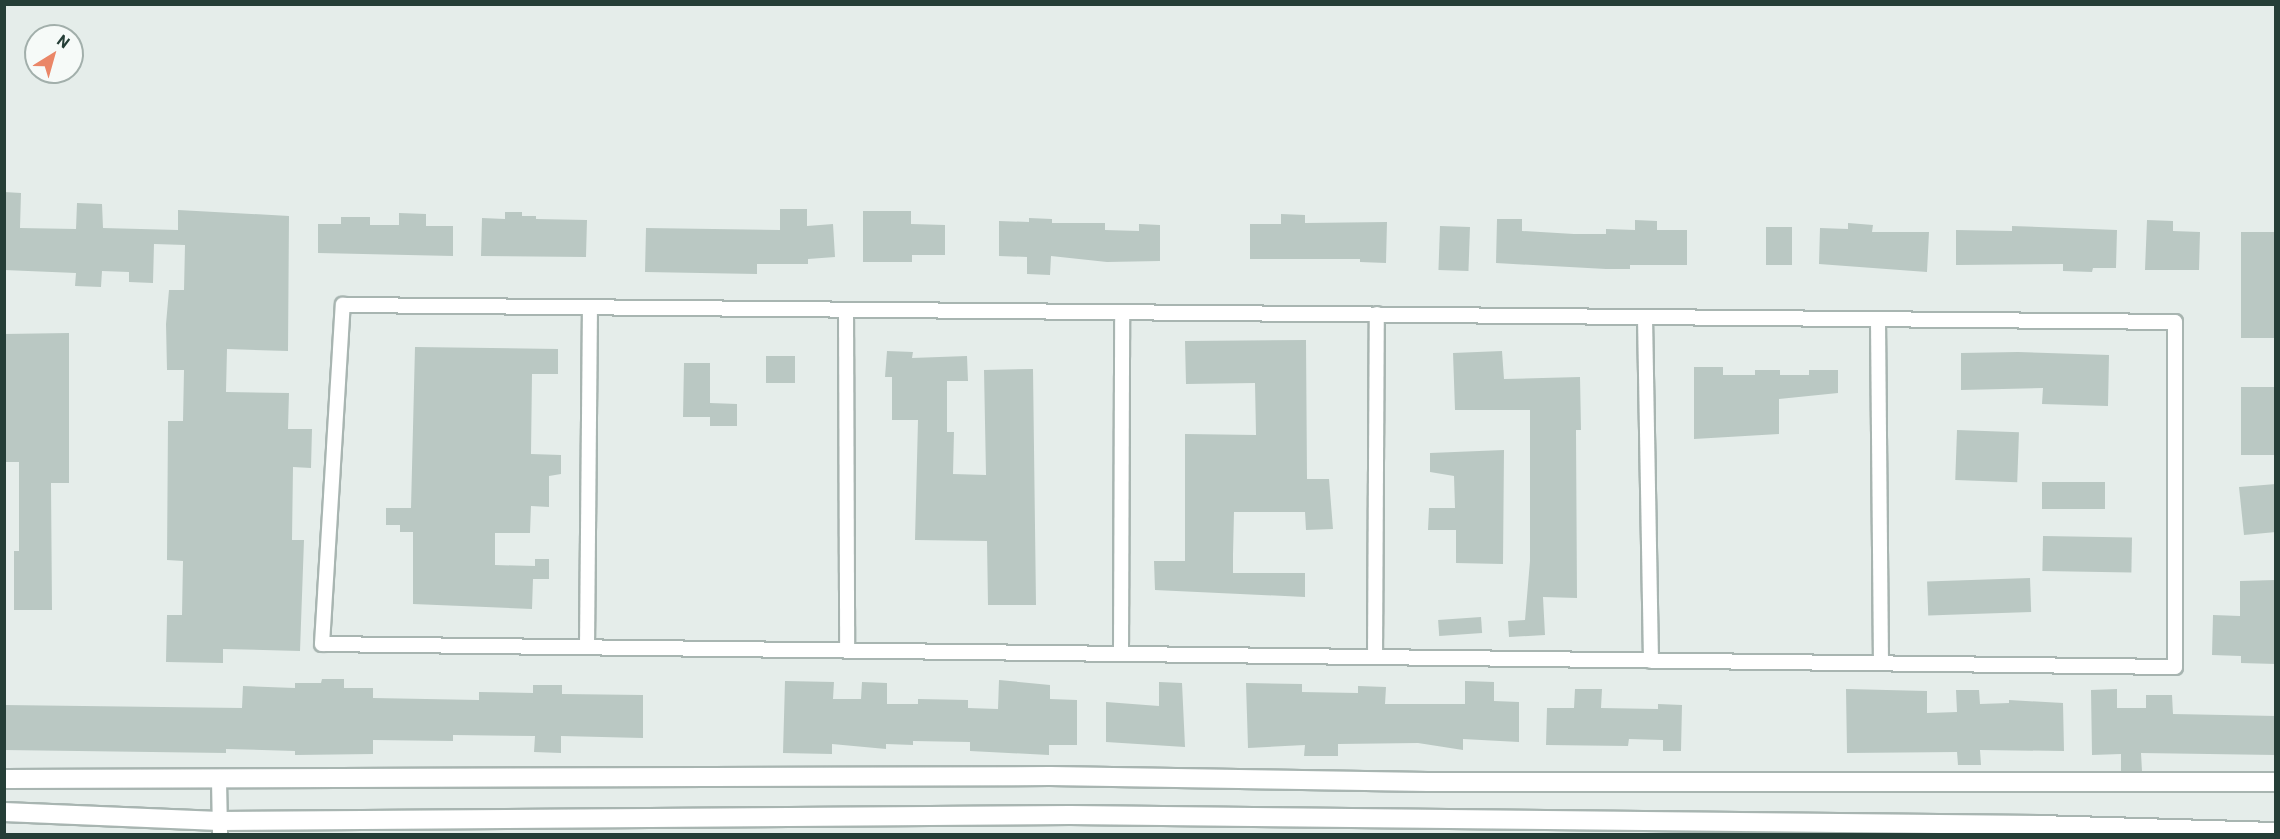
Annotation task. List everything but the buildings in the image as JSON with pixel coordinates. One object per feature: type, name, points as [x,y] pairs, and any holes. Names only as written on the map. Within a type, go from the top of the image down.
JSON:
[{"type":"street","points":[[343,305],[590,307],[2175,322],[2175,667],[322,644],[343,305]]},
{"type":"street","points":[[587,647],[590,307]]},
{"type":"street","points":[[846,310],[847,651]]},
{"type":"street","points":[[1121,654],[1122,312]]},
{"type":"street","points":[[1375,657],[1377,314]]},
{"type":"street","points":[[1645,317],[1651,661]]},
{"type":"street","points":[[1878,320],[1881,663]]},
{"type":"street","points":[[4,778],[219,780],[1050,776],[1428,782],[2276,782]]},
{"type":"street","points":[[219,780],[220,828]]},
{"type":"street","points":[[4,812],[220,828],[1070,815],[2039,825],[2276,832]]}]
